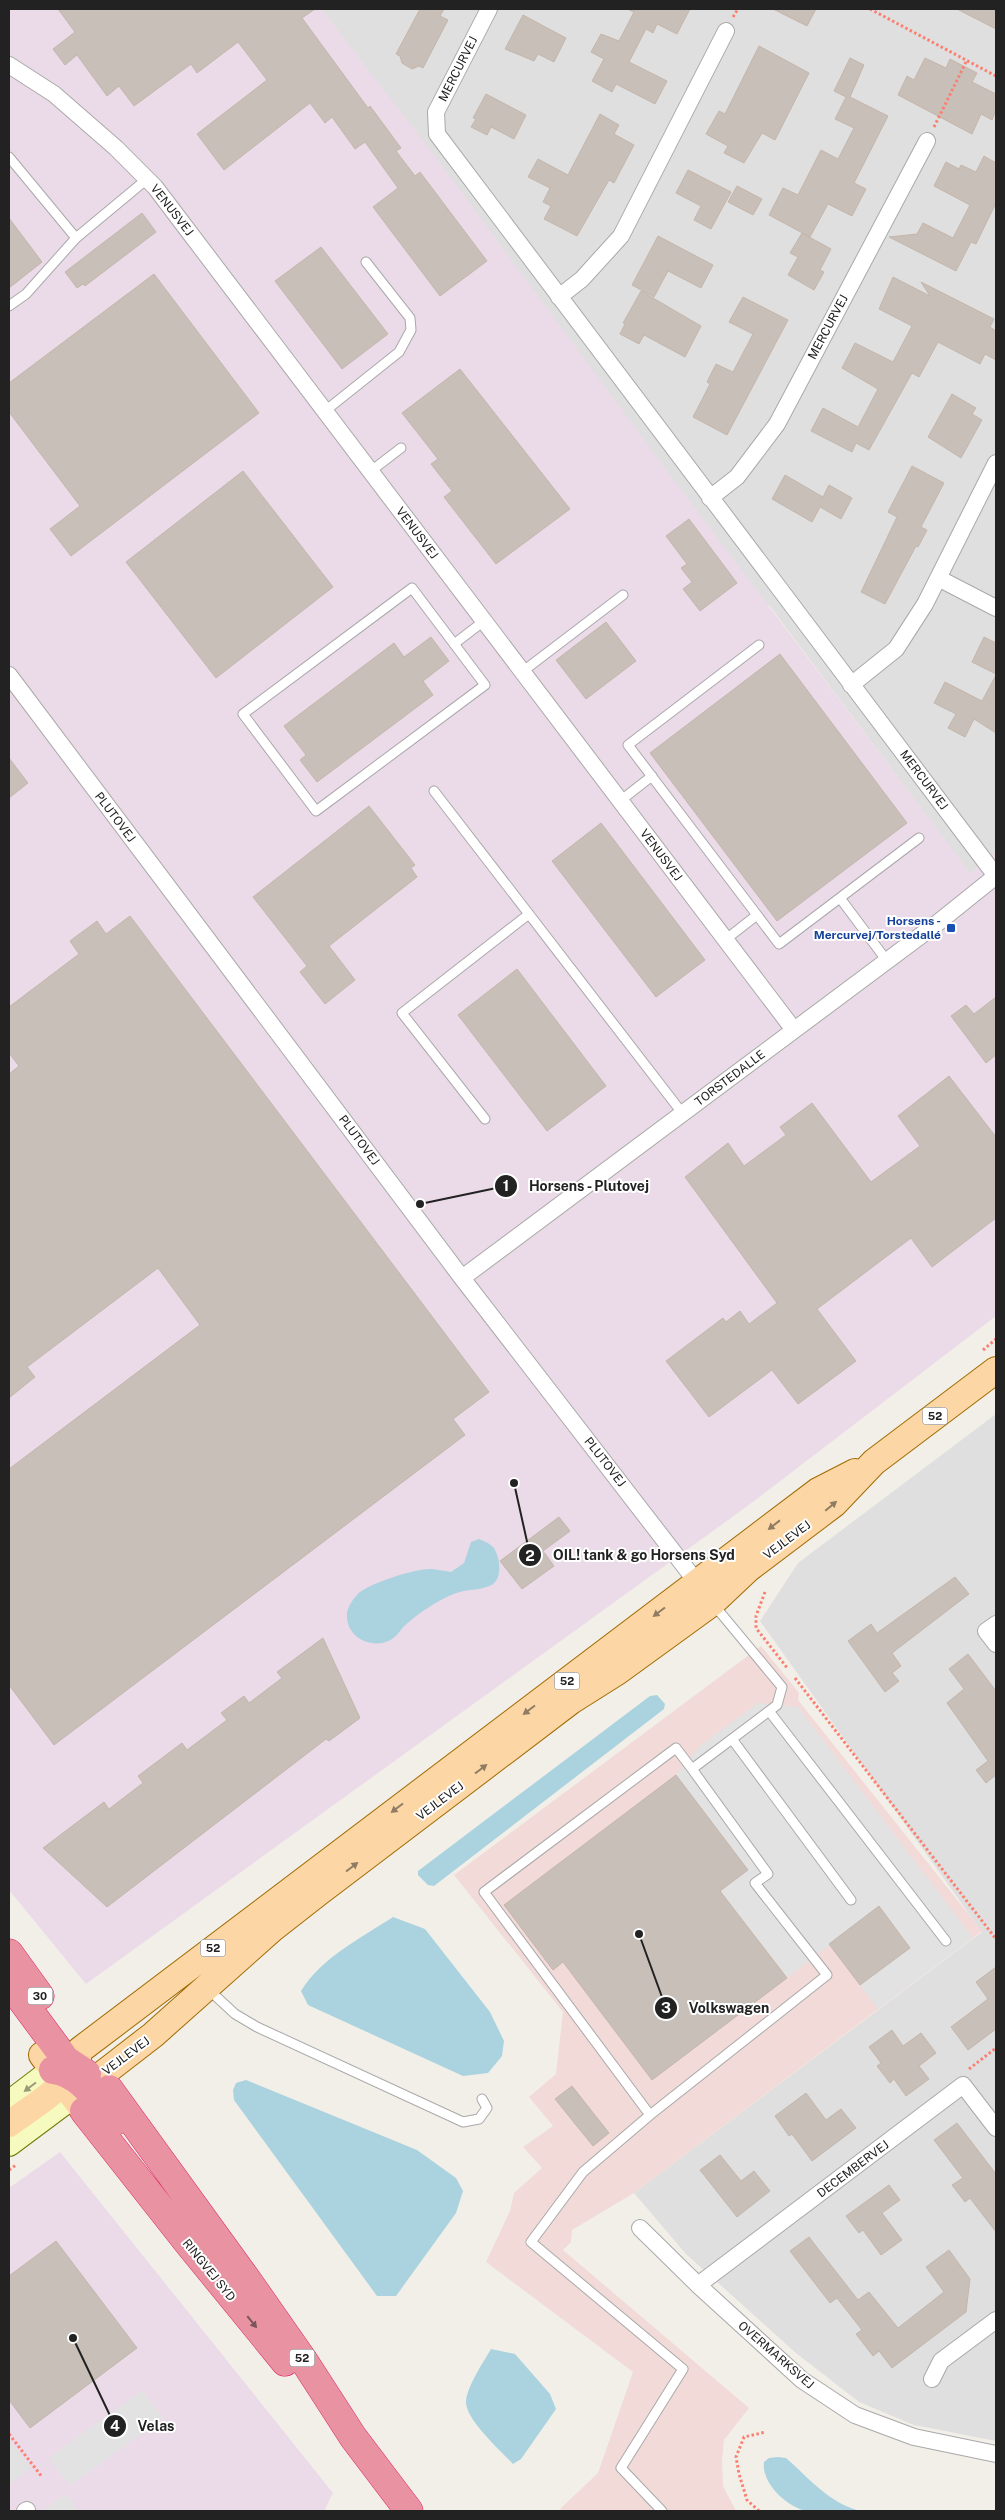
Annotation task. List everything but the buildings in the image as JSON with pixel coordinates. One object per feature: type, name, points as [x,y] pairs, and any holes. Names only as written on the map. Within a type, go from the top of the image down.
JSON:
[{"type":"highway","name":"30","points":[[9,1953],[76,2073]]},
{"type":"highway","points":[[9,1983],[76,2073]]},
{"type":"highway","name":"30","points":[[9,2009],[76,2073]]},
{"type":"highway","name":"RINGVEJ SYD","points":[[76,2073],[248,2282],[304,2361],[353,2437],[409,2511]]},
{"type":"highway","name":"RINGVEJ SYD","points":[[76,2073],[188,2244],[292,2371],[353,2437]]},
{"type":"main road","name":"VEJLEVEJ","points":[[194,1978],[272,1929],[571,1701],[617,1672],[818,1491],[874,1462],[996,1370]]},
{"type":"main road","name":"VEJLEVEJ","points":[[9,2103],[153,2035],[194,1978],[346,1847],[705,1593]]},
{"type":"main road","name":"VEJLEVEJ","points":[[9,2144],[76,2073]]},
{"type":"main road","points":[[9,2124],[76,2073]]},
{"type":"street","name":"MERCURVEJ","points":[[486,10],[436,112],[436,134],[996,876]]},
{"type":"street","points":[[559,297],[582,279],[621,236],[726,31]]},
{"type":"street","name":"VENUSVEJ","points":[[9,65],[54,94],[147,178],[794,1030]]},
{"type":"street","name":"MERCURVEJ","points":[[710,498],[737,477],[777,424],[927,141]]},
{"type":"street","points":[[851,684],[896,649],[925,604],[996,463]]},
{"type":"street","points":[[938,578],[996,608]]},
{"type":"street","name":"PLUTOVEJ","points":[[9,675],[462,1278],[705,1593]]},
{"type":"street","name":"TORSTEDALLE","points":[[462,1278],[887,961],[996,876]]},
{"type":"street","points":[[996,1624],[986,1631],[996,1644]]},
{"type":"street","points":[[963,2085],[996,2128]]},
{"type":"street","name":"DECEMBERVEJ","points":[[698,2285],[963,2085]]},
{"type":"street","name":"OVERMARKSVEJ","points":[[640,2228],[698,2285],[802,2380],[855,2415],[914,2437],[996,2454]]},
{"type":"street","points":[[932,2379],[941,2362],[996,2320]]},
{"type":"lane","points":[[9,157],[76,238]]},
{"type":"lane","points":[[9,306],[26,294],[76,238],[147,178]]},
{"type":"lane","points":[[325,411],[399,352],[411,330],[410,318],[366,262]]},
{"type":"lane","points":[[370,471],[401,448]]},
{"type":"lane","points":[[412,588],[454,644],[485,685],[316,810],[243,714],[412,588]]},
{"type":"lane","points":[[522,672],[622,595]]},
{"type":"lane","points":[[454,644],[484,621]]},
{"type":"lane","points":[[759,646],[628,746],[779,944],[919,838]]},
{"type":"lane","points":[[620,801],[652,776]]},
{"type":"lane","points":[[434,791],[682,1114]]},
{"type":"lane","points":[[840,898],[887,961]]},
{"type":"lane","points":[[485,1119],[402,1013],[529,914]]},
{"type":"lane","points":[[725,940],[757,915]]},
{"type":"lane","points":[[692,1769],[777,1705],[782,1687],[705,1593]]},
{"type":"lane","points":[[769,1711],[946,1941]]},
{"type":"lane","points":[[732,1739],[851,1900]]},
{"type":"lane","points":[[650,2115],[484,1892],[676,1748],[768,1874],[755,1882],[827,1975],[650,2115],[583,2172],[531,2242],[683,2369],[621,2468],[662,2511]]},
{"type":"lane","points":[[194,1978],[219,2002],[257,2027],[462,2122],[479,2118],[487,2108],[482,2099]]},
{"type":"path","points":[[870,9],[996,76]]},
{"type":"path","points":[[927,141],[967,60]]},
{"type":"path","points":[[765,1592],[756,1616],[756,1628],[996,1939]]},
{"type":"path","points":[[963,2085],[969,2069],[996,2048]]},
{"type":"path","points":[[759,2511],[747,2500],[736,2457],[744,2437],[766,2432]]},
{"type":"path","points":[[9,2434],[42,2477]]},
{"type":"shaded area","points":[[9,9],[321,9],[428,147],[667,471],[970,873],[996,852],[996,1316],[753,1502],[86,1984],[9,1890]]},
{"type":"shaded area","points":[[321,9],[996,9],[996,852],[970,874],[769,605],[691,664],[378,84]]},
{"type":"shaded area","points":[[996,1414],[996,2441],[914,2425],[859,2402],[796,2353],[686,2254],[634,2193],[982,1932],[760,1621],[798,1563]]},
{"type":"shaded area","points":[[761,1646],[799,1693],[798,1700],[982,1931],[634,2193],[572,2230],[571,2242],[563,2250],[749,2408],[724,2440],[722,2461],[723,2486],[736,2511],[562,2511],[560,2509],[598,2473],[633,2372],[486,2262],[510,2211],[514,2193],[542,2168],[523,2147],[553,2126],[529,2097],[556,2074],[563,2012],[454,1875]]},
{"type":"shaded area","points":[[758,1703],[798,1707],[973,1938],[878,2009],[860,1985],[910,1948],[879,1907],[787,1978],[720,1891],[748,1870],[676,1775],[700,1746]]},
{"type":"shaded area","points":[[60,2152],[333,2493],[324,2511],[9,2511],[9,2188]]},
{"type":"shaded area","points":[[142,2390],[163,2418],[70,2486],[49,2458]]},
{"type":"shaded area","points":[[9,2440],[31,2468],[9,2485]]},
{"type":"shaded area","points":[[66,2494],[79,2511],[43,2511]]},
{"type":"water","points":[[479,1539],[491,1545],[497,1554],[499,1571],[493,1584],[453,1594],[445,1598],[419,1614],[393,1638],[385,1642],[367,1642],[352,1632],[348,1624],[347,1611],[360,1592],[385,1580],[406,1573],[425,1569],[451,1572],[464,1563],[471,1542]]},
{"type":"water","points":[[657,1695],[665,1704],[664,1709],[434,1886],[428,1885],[418,1875],[418,1871],[650,1696]]},
{"type":"water","points":[[393,1917],[425,1929],[490,2012],[504,2041],[502,2056],[488,2073],[463,2076],[308,2005],[301,1991],[319,1968],[355,1941]]},
{"type":"water","points":[[246,2080],[417,2150],[456,2178],[463,2191],[456,2213],[396,2296],[377,2296],[234,2100],[233,2090],[236,2083]]},
{"type":"water","points":[[491,2349],[515,2354],[550,2394],[556,2409],[521,2459],[513,2464],[478,2426],[466,2402],[472,2382]]},
{"type":"water","points":[[769,2458],[786,2458],[830,2497],[850,2508],[861,2511],[813,2512],[791,2505],[771,2486],[764,2470],[764,2462]]},
{"type":"place","name":"Horsens - Mercurvej/Torstedallé","points":[[951,928]]},
{"type":"place","name":"Horsens - Plutovej","points":[[420,1204]]},
{"type":"place","name":"OIL! tank & go Horsens Syd","points":[[514,1483]]},
{"type":"place","name":"Volkswagen","points":[[639,1934]]},
{"type":"place","name":"Velas","points":[[73,2338]]}]
